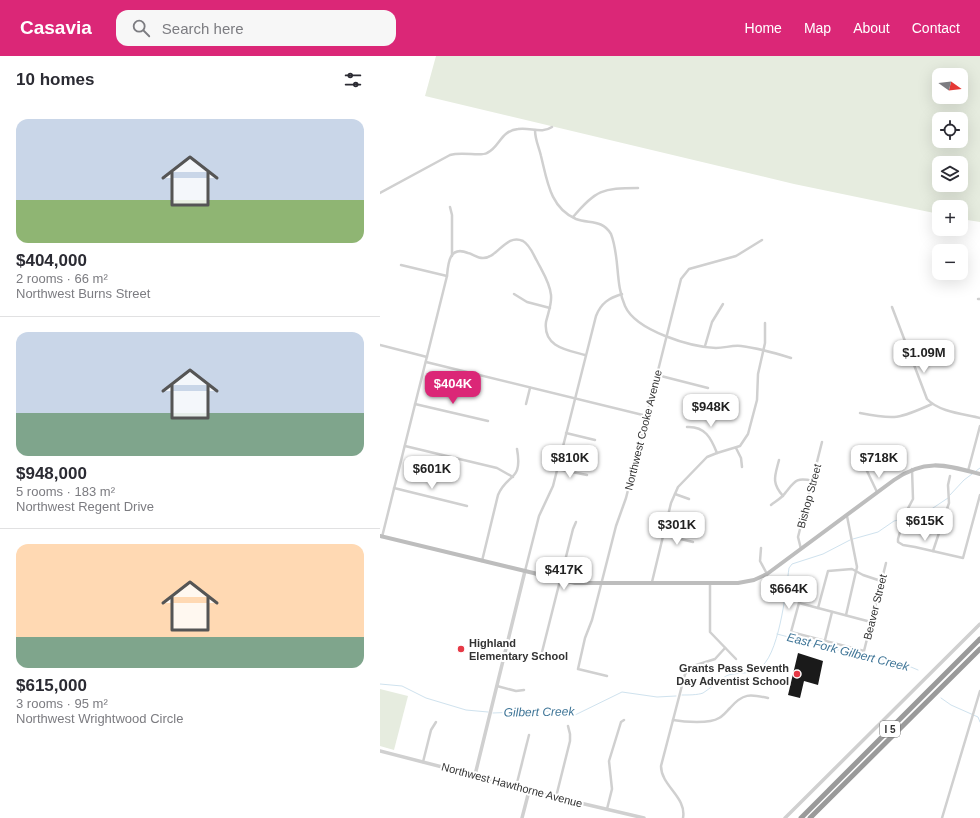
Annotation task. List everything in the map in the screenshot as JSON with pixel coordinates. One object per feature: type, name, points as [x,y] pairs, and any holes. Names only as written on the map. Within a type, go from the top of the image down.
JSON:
[{"type":"highway","name":"I 5","points":[[801,818],[980,639]]},
{"type":"highway","name":"I 5","points":[[810,818],[980,649]]},
{"type":"main road","points":[[381,537],[575,583],[746,582],[767,574],[912,469],[935,464],[980,474]]},
{"type":"street","points":[[380,193],[450,155],[464,153],[484,154],[490,151],[504,135],[512,130],[520,128],[542,130],[552,127]]},
{"type":"street","points":[[535,130],[536,140],[551,194],[561,209],[573,217],[600,224],[609,231],[614,246],[624,304],[630,315],[657,333],[666,337],[718,348],[740,346],[763,350],[791,358]]},
{"type":"street","points":[[573,217],[589,199],[603,190],[612,188],[638,188]]},
{"type":"street","points":[[450,208],[452,215],[452,256]]},
{"type":"street","name":"Northwest Cooke Avenue","points":[[607,676],[578,669],[616,526],[626,498],[681,279],[686,272],[693,268],[736,256],[762,240]]},
{"type":"street","points":[[381,537],[416,404],[447,276],[447,263],[452,256],[457,252],[464,251],[477,257],[486,258],[512,241],[524,242],[530,248],[550,288],[551,300],[546,328],[551,342],[560,348],[586,355]]},
{"type":"street","points":[[401,265],[447,276]]},
{"type":"street","points":[[514,294],[527,302],[550,308]]},
{"type":"street","points":[[475,775],[539,516],[549,495],[557,468],[596,316],[600,308],[608,300],[622,294]]},
{"type":"street","points":[[705,346],[712,322],[722,304]]},
{"type":"street","points":[[892,307],[924,393],[932,404],[980,418]]},
{"type":"street","points":[[652,582],[674,494],[683,481],[707,458],[716,453],[736,448],[746,439],[751,427],[757,400],[758,374],[763,350],[765,323]]},
{"type":"street","points":[[380,345],[427,357]]},
{"type":"street","points":[[426,362],[647,416]]},
{"type":"street","points":[[657,375],[708,388]]},
{"type":"street","points":[[526,404],[530,388]]},
{"type":"street","points":[[416,404],[488,421]]},
{"type":"street","points":[[860,412],[882,417],[897,418],[908,415],[932,404]]},
{"type":"street","points":[[968,471],[980,426]]},
{"type":"street","points":[[687,427],[698,428],[706,433],[711,440],[716,453]]},
{"type":"street","points":[[566,433],[595,440]]},
{"type":"street","name":"Bishop Street","points":[[801,549],[798,537],[822,442]]},
{"type":"street","points":[[405,446],[497,468],[513,477]]},
{"type":"street","points":[[736,448],[741,458],[742,467]]},
{"type":"street","points":[[482,561],[498,495],[503,486],[513,477],[518,464],[517,449]]},
{"type":"street","points":[[779,460],[774,482],[776,488],[783,496]]},
{"type":"street","points":[[557,468],[587,475]]},
{"type":"street","points":[[912,469],[913,499],[905,514],[898,542],[903,545],[963,558],[980,496]]},
{"type":"street","points":[[867,470],[878,493]]},
{"type":"street","points":[[933,551],[949,503],[948,485],[950,476]]},
{"type":"street","points":[[771,505],[783,496],[796,480],[803,479],[813,481]]},
{"type":"street","points":[[394,488],[467,506]]},
{"type":"street","points":[[674,494],[689,499]]},
{"type":"street","points":[[846,615],[857,571],[847,516]]},
{"type":"street","points":[[540,656],[576,522]]},
{"type":"street","points":[[664,535],[693,542]]},
{"type":"street","points":[[762,548],[760,561],[767,574]]},
{"type":"street","name":"Beaver Street","points":[[825,640],[864,650],[886,563]]},
{"type":"street","points":[[818,608],[828,571],[850,568],[863,575],[881,581]]},
{"type":"street","points":[[710,583],[710,632],[736,659]]},
{"type":"street","points":[[802,592],[791,632],[825,640],[832,612]]},
{"type":"street","points":[[799,603],[871,622]]},
{"type":"street","points":[[785,818],[980,624]]},
{"type":"street","points":[[683,818],[683,806],[663,777],[661,771],[673,720],[686,671],[693,666],[715,659],[725,648]]},
{"type":"street","points":[[497,686],[513,691],[524,690]]},
{"type":"street","points":[[942,818],[980,691]]},
{"type":"street","points":[[673,720],[713,721],[720,717],[742,696],[750,695],[768,698]]},
{"type":"street","points":[[607,809],[612,789],[609,761],[617,729],[624,720]]},
{"type":"street","points":[[423,762],[431,730],[436,722]]},
{"type":"street","points":[[556,797],[570,741],[568,726]]},
{"type":"street","points":[[516,787],[529,735]]},
{"type":"street","name":"Northwest Hawthorne Avenue","points":[[380,751],[475,775],[529,791],[644,818]]},
{"type":"street","points":[[522,818],[529,791]]},
{"type":"shaded area","points":[[436,56],[980,56],[980,222],[968,220],[968,200],[932,200],[932,213],[794,184],[425,96]]},
{"type":"shaded area","points":[[380,689],[408,696],[394,750],[380,746]]},
{"type":"building","points":[[798,653],[823,661],[818,685],[804,681],[800,698],[788,695]]},
{"type":"waterway","points":[[976,471],[980,468]]},
{"type":"waterway","points":[[950,495],[972,474]]},
{"type":"waterway","points":[[853,539],[878,532],[894,521],[924,514],[948,498]]},
{"type":"waterway","points":[[682,695],[696,695],[703,693],[726,676],[754,671],[765,663],[771,652],[780,623],[789,568],[792,564],[823,554],[850,540]]},
{"type":"waterway","name":"East Fork Gilbert Creek","points":[[777,634],[850,653],[904,664],[918,670]]},
{"type":"waterway","name":"Gilbert Creek","points":[[380,684],[402,686],[426,698],[466,710],[488,712]]},
{"type":"waterway","name":"Gilbert Creek","points":[[493,713],[546,711],[575,715],[622,692],[657,697],[676,696]]},
{"type":"waterway","name":"East Fork Gilbert Creek","points":[[941,698],[951,705],[978,717],[980,722]]},
{"type":"place","name":"Highland Elementary School","points":[[461,649]]},
{"type":"place","name":"Grants Pass Seventh Day Adventist School","points":[[797,674]]}]
